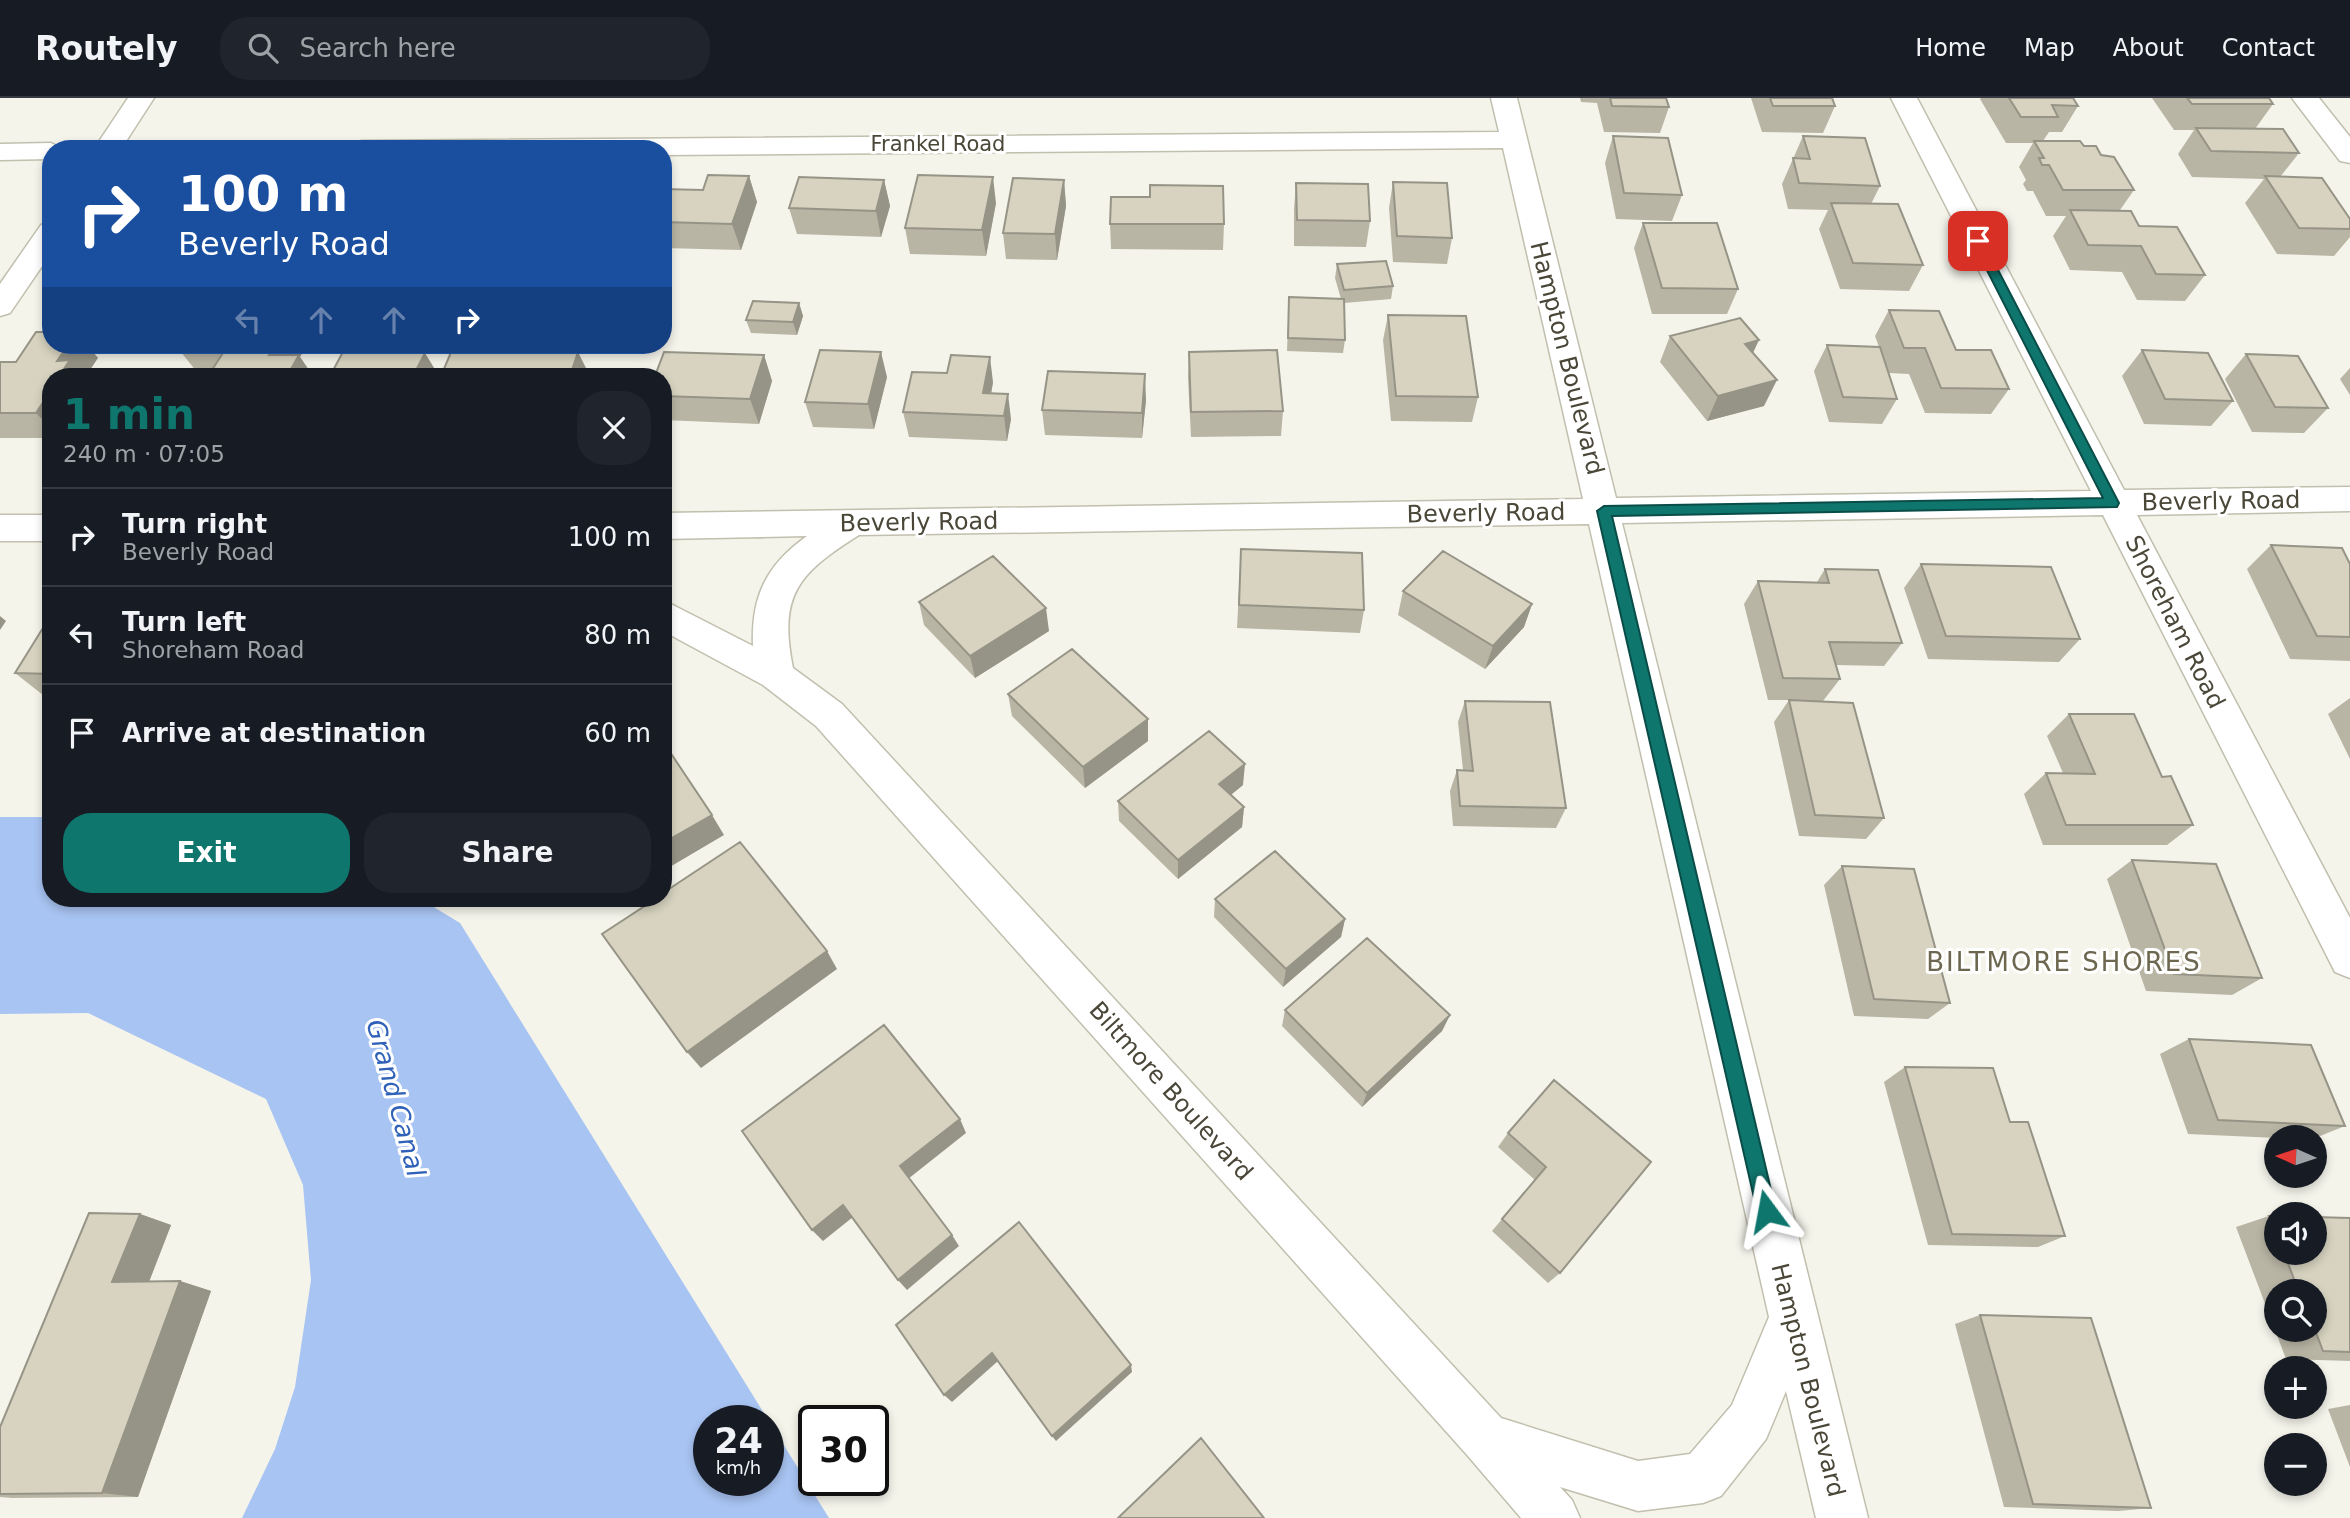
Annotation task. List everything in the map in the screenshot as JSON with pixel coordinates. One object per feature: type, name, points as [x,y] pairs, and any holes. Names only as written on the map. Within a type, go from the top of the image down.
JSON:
[{"type":"street","points":[[113,140],[141,98]]},
{"type":"street","name":"Hampton Boulevard","points":[[1504,98],[1604,511],[1792,1319],[1842,1518]]},
{"type":"street","name":"Shoreham Road","points":[[1904,98],[2350,959]]},
{"type":"street","points":[[2305,98],[2350,155]]},
{"type":"street","name":"Frankel Road","points":[[672,147],[1514,140]]},
{"type":"street","points":[[0,152],[42,151]]},
{"type":"street","points":[[0,306],[42,244]]},
{"type":"street","name":"Beverly Road","points":[[672,526],[2350,499]]},
{"type":"street","points":[[776,676],[768,642],[770,611],[776,595],[800,559],[817,544],[854,523]]},
{"type":"street","points":[[0,528],[42,528]]},
{"type":"street","name":"Biltmore Boulevard","points":[[672,619],[776,676],[829,715],[1486,1438],[1554,1518]]},
{"type":"street","points":[[1486,1438],[1638,1486],[1703,1478],[1749,1422],[1792,1319]]},
{"type":"water","name":"Grand Canal","points":[[0,817],[42,817],[42,907],[434,907],[460,923],[759,1405],[693,1405],[693,1496],[784,1496],[784,1445],[798,1468],[798,1496],[815,1496],[829,1518],[242,1518],[275,1449],[295,1387],[311,1280],[303,1185],[266,1099],[88,1013],[0,1014]]},
{"type":"building","points":[[1610,98],[1666,98],[1669,107],[1612,106]]},
{"type":"building","points":[[1770,98],[1832,98],[1835,106],[1773,106]]},
{"type":"building","points":[[2009,98],[2073,98],[2078,106],[2052,105],[2058,117],[2021,117]]},
{"type":"building","points":[[2187,98],[2269,98],[2273,104],[2192,104]]},
{"type":"building","points":[[2196,128],[2283,129],[2299,153],[2211,151]]},
{"type":"building","points":[[1613,136],[1668,138],[1682,195],[1624,193]]},
{"type":"building","points":[[1803,136],[1865,138],[1880,186],[1799,183],[1793,158],[1810,159]]},
{"type":"building","points":[[2034,141],[2080,141],[2084,146],[2096,146],[2101,155],[2114,157],[2134,190],[2063,190],[2049,165],[2042,165],[2039,158],[2044,158]]},
{"type":"building","points":[[708,175],[749,176],[732,224],[672,222],[672,189],[703,190]]},
{"type":"building","points":[[918,175],[993,177],[982,230],[905,228]]},
{"type":"building","points":[[2265,176],[2322,178],[2350,219],[2350,229],[2299,228]]},
{"type":"building","points":[[799,177],[884,180],[876,211],[789,208]]},
{"type":"building","points":[[1013,178],[1064,180],[1055,234],[1003,233]]},
{"type":"building","points":[[1393,182],[1447,183],[1452,238],[1397,236]]},
{"type":"building","points":[[1296,183],[1368,184],[1370,221],[1297,220]]},
{"type":"building","points":[[1150,185],[1223,186],[1224,224],[1110,224],[1111,197],[1150,197]]},
{"type":"building","points":[[1831,203],[1898,204],[1923,265],[1853,263]]},
{"type":"building","points":[[2070,210],[2131,211],[2139,226],[2177,227],[2205,275],[2156,274],[2141,246],[2088,245]]},
{"type":"building","points":[[1643,223],[1717,223],[1738,289],[1662,288]]},
{"type":"building","points":[[1386,261],[1393,286],[1344,290],[1337,264]]},
{"type":"building","points":[[1289,297],[1344,299],[1345,340],[1288,338]]},
{"type":"building","points":[[753,301],[799,303],[793,322],[746,320]]},
{"type":"building","points":[[1889,310],[1939,311],[1956,350],[1991,350],[2009,389],[1941,388],[1925,348],[1904,348]]},
{"type":"building","points":[[1388,315],[1466,316],[1478,397],[1396,396]]},
{"type":"building","points":[[1740,318],[1759,340],[1745,344],[1777,380],[1718,396],[1670,336]]},
{"type":"building","points":[[36,332],[42,332],[42,354],[62,354],[57,361],[70,360],[64,368],[42,368],[42,404],[36,413],[0,413],[0,362],[16,362]]},
{"type":"building","points":[[1827,345],[1880,347],[1897,399],[1843,397]]},
{"type":"building","points":[[820,350],[881,352],[868,404],[805,402]]},
{"type":"building","points":[[1277,350],[1283,411],[1191,412],[1189,352]]},
{"type":"building","points":[[2142,350],[2208,353],[2233,401],[2165,399]]},
{"type":"building","points":[[672,352],[764,355],[750,399],[672,396],[672,368],[658,368],[663,354]]},
{"type":"building","points":[[222,354],[299,355],[292,368],[213,368]]},
{"type":"building","points":[[342,354],[424,354],[417,368],[334,368]]},
{"type":"building","points":[[450,354],[577,354],[573,368],[444,368]]},
{"type":"building","points":[[2246,354],[2298,356],[2328,408],[2275,407]]},
{"type":"building","points":[[951,355],[990,357],[983,393],[1008,394],[1004,416],[903,412],[912,372],[947,373]]},
{"type":"building","points":[[1048,371],[1145,374],[1142,413],[1042,410]]},
{"type":"building","points":[[2271,545],[2342,548],[2350,564],[2350,637],[2317,636]]},
{"type":"building","points":[[1241,549],[1362,553],[1364,610],[1239,605]]},
{"type":"building","points":[[1443,551],[1532,604],[1493,646],[1403,591]]},
{"type":"building","points":[[993,556],[1046,608],[970,656],[919,602]]},
{"type":"building","points":[[1921,564],[2051,567],[2080,639],[1946,636]]},
{"type":"building","points":[[1825,569],[1878,570],[1902,643],[1829,642],[1840,679],[1783,678],[1758,581],[1829,583]]},
{"type":"building","points":[[42,630],[42,674],[15,673]]},
{"type":"building","points":[[1072,649],[1148,719],[1083,767],[1008,694]]},
{"type":"building","points":[[1789,700],[1853,703],[1884,818],[1815,815]]},
{"type":"building","points":[[1465,701],[1550,702],[1566,808],[1460,806],[1457,770],[1473,771]]},
{"type":"building","points":[[2069,714],[2134,714],[2162,777],[2171,776],[2193,825],[2066,825],[2046,773],[2095,774]]},
{"type":"building","points":[[1209,731],[1245,764],[1219,784],[1244,807],[1178,860],[1118,801]]},
{"type":"building","points":[[672,755],[712,815],[672,838]]},
{"type":"building","points":[[740,842],[827,951],[687,1052],[602,934],[643,907],[672,907],[672,887]]},
{"type":"building","points":[[1275,851],[1345,919],[1286,969],[1215,899]]},
{"type":"building","points":[[2132,860],[2216,864],[2262,978],[2174,974]]},
{"type":"building","points":[[1842,866],[1914,869],[1950,1003],[1874,999]]},
{"type":"building","points":[[1367,938],[1450,1015],[1367,1093],[1285,1010]]},
{"type":"building","points":[[884,1025],[960,1119],[900,1166],[952,1235],[898,1280],[843,1205],[812,1230],[742,1131]]},
{"type":"building","points":[[2189,1039],[2311,1045],[2345,1126],[2328,1125],[2218,1120]]},
{"type":"building","points":[[1905,1067],[1993,1068],[2010,1122],[2028,1122],[2065,1236],[1952,1234]]},
{"type":"building","points":[[1554,1080],[1651,1162],[1560,1273],[1502,1219],[1546,1167],[1508,1133]]},
{"type":"building","points":[[89,1213],[140,1214],[112,1282],[180,1281],[102,1493],[0,1494],[0,1427]]},
{"type":"building","points":[[2327,1217],[2350,1218],[2350,1352],[2323,1351],[2320,1342],[2327,1342],[2327,1279],[2294,1279],[2289,1265],[2327,1265]]},
{"type":"building","points":[[1019,1222],[1131,1365],[1052,1436],[992,1353],[944,1395],[896,1325]]},
{"type":"building","points":[[1980,1315],[2091,1318],[2151,1508],[2033,1504]]},
{"type":"building","points":[[1201,1438],[1264,1518],[1118,1518]]},
{"type":"district","name":"BILTMORE SHORES","points":[[2064,962]]},
{"type":"route","points":[[1767,1211],[1604,511],[2113,503],[1978,241]]}]
